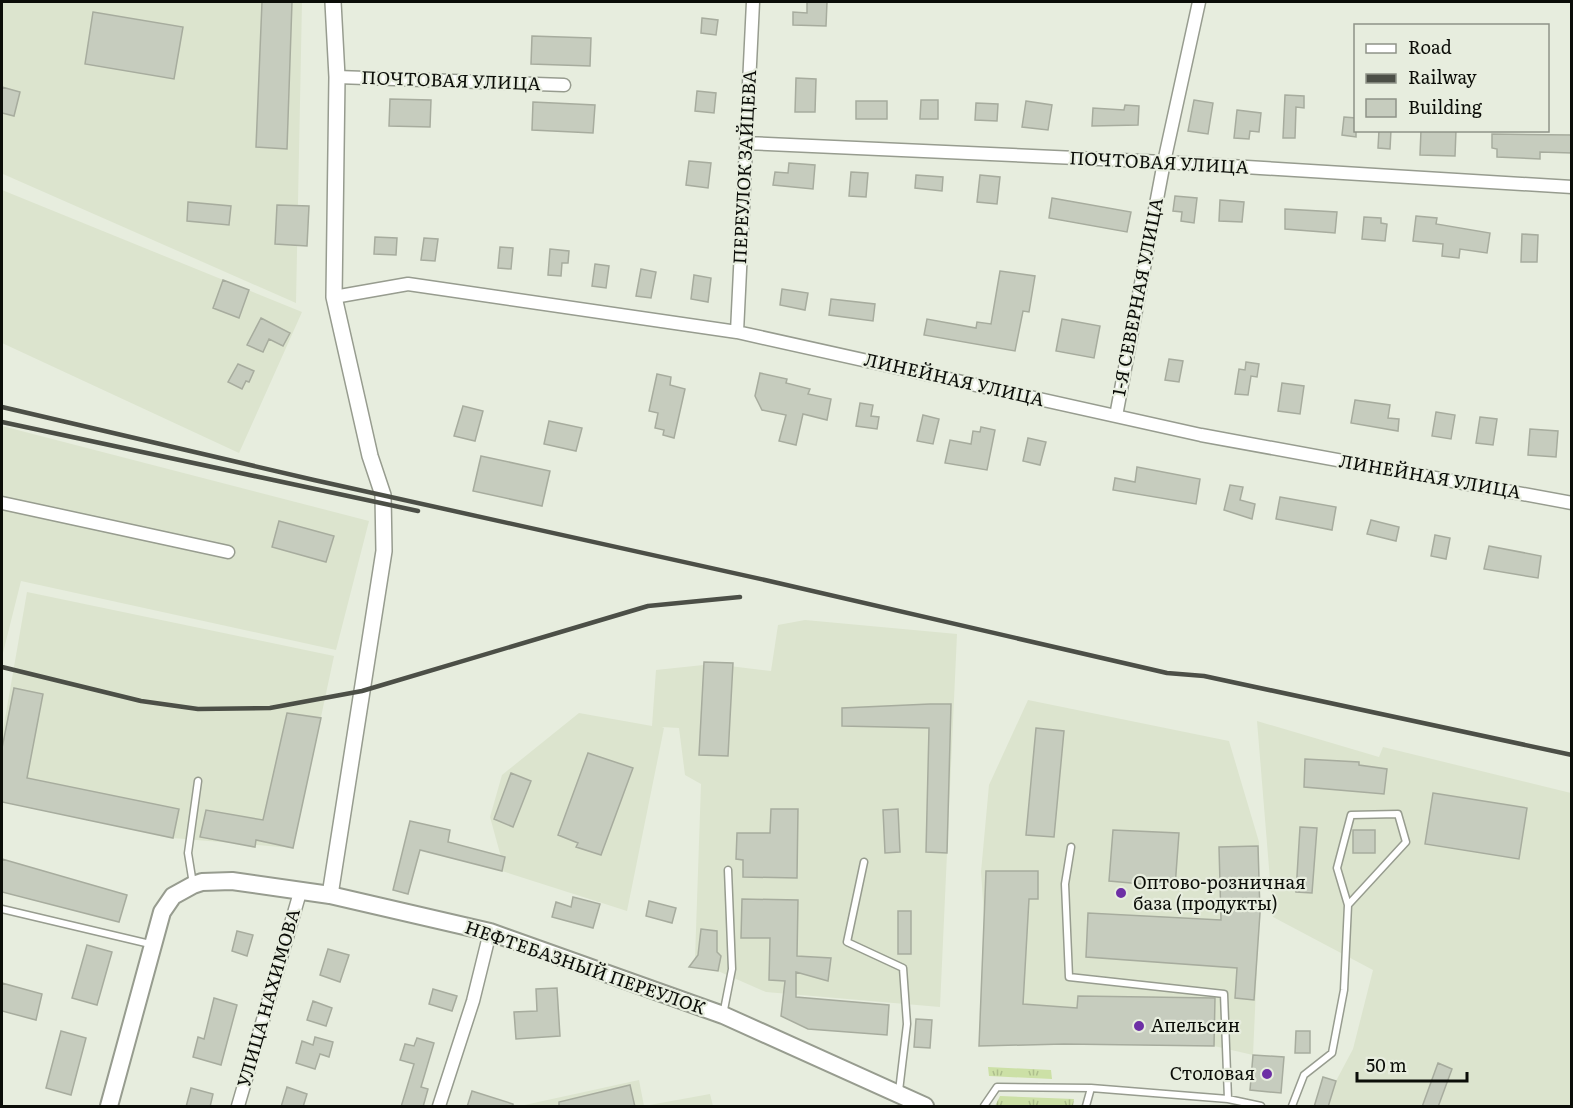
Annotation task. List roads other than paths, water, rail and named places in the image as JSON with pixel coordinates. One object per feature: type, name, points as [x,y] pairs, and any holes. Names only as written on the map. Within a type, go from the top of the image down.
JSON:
[{"type":"main road","name":"НЕФТЕБАЗНЫЙ ПЕРЕУЛОК","points":[[193,885],[202,882],[232,881],[301,889],[490,932],[723,1015],[925,1107]]},
{"type":"main road","points":[[109,1107],[162,912],[173,896],[193,885]]},
{"type":"street","points":[[330,895],[384,550],[383,495],[370,456],[334,297],[337,77],[333,2]]},
{"type":"street","name":"ПЕРЕУЛОК ЗАЙЦЕВА","points":[[737,332],[753,2]]},
{"type":"street","name":"1-Я СЕВЕРНАЯ УЛИЦА","points":[[1116,416],[1164,162],[1199,2]]},
{"type":"street","name":"ПОЧТОВАЯ УЛИЦА","points":[[337,77],[564,85]]},
{"type":"street","name":"ПОЧТОВАЯ УЛИЦА","points":[[746,143],[1164,162],[1572,187]]},
{"type":"street","name":"ЛИНЕЙНАЯ УЛИЦА","points":[[334,297],[408,284],[737,332],[1201,435],[1572,503]]},
{"type":"street","points":[[2,503],[228,552]]},
{"type":"street","name":"УЛИЦА НАХИМОВА","points":[[238,1107],[301,889]]},
{"type":"street","points":[[439,1107],[472,1001],[490,932]]},
{"type":"lane","points":[[193,885],[188,853],[198,781]]},
{"type":"lane","points":[[1292,1107],[1304,1075],[1332,1053],[1344,990],[1348,905],[1337,868],[1351,815],[1398,814],[1406,842],[1348,905]]},
{"type":"lane","points":[[1071,847],[1065,884],[1069,977],[1224,994],[1228,1099]]},
{"type":"lane","points":[[864,862],[847,942],[903,968],[907,1024],[898,1095]]},
{"type":"lane","points":[[723,1015],[732,969],[728,870]]},
{"type":"lane","points":[[2,909],[154,945]]},
{"type":"lane","points":[[984,1107],[997,1087],[1091,1088],[1228,1099],[1261,1107]]},
{"type":"lane","points":[[1086,1107],[1091,1088]]},
{"type":"railway","points":[[2,407],[1167,673],[1204,676],[1572,755]]},
{"type":"railway","points":[[2,422],[418,511]]},
{"type":"railway","points":[[2,667],[141,701],[198,709],[270,708],[362,691],[648,606],[740,597]]},
{"type":"place","name":"Оптово-розничная база (продукты)","points":[[1121,893]]},
{"type":"place","name":"Апельсин","points":[[1139,1026]]},
{"type":"place","name":"Столовая","points":[[1267,1074]]}]
